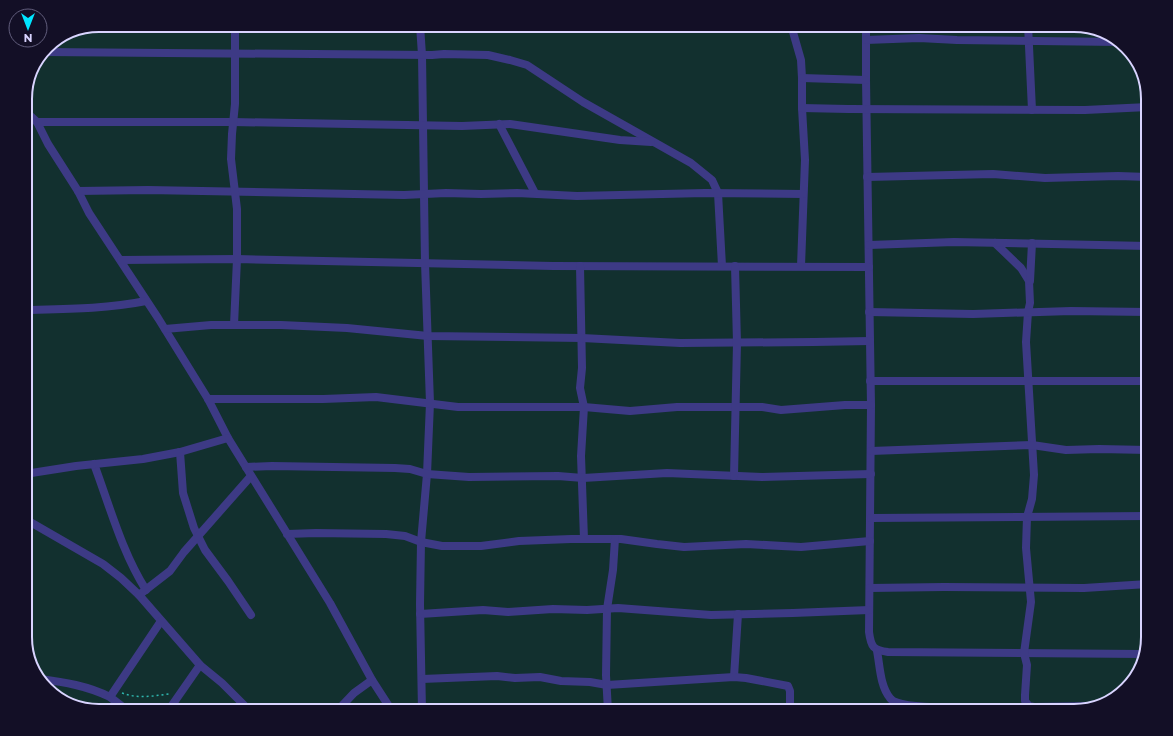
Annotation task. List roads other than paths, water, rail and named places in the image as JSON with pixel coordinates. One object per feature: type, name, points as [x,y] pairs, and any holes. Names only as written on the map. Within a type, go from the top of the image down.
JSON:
[{"type":"street","points":[[234,325],[237,259],[237,209],[231,159],[235,98],[235,32]]},
{"type":"street","points":[[420,32],[425,263],[430,403],[427,474],[421,542],[420,614],[422,704]]},
{"type":"street","points":[[793,32],[801,60],[805,160],[801,266]]},
{"type":"street","points":[[866,32],[871,406],[870,640],[872,646],[877,651],[886,690],[890,698],[895,703],[900,704]]},
{"type":"street","points":[[1028,32],[1032,110]]},
{"type":"street","points":[[866,40],[919,38],[957,40],[1108,42]]},
{"type":"street","points":[[52,52],[488,55],[527,65],[583,102],[691,163],[712,180],[718,193],[722,266]]},
{"type":"street","points":[[802,78],[866,80]]},
{"type":"street","points":[[802,108],[1085,110],[1141,107]]},
{"type":"street","points":[[32,117],[37,122],[48,144],[78,191],[89,213],[121,260],[208,399],[228,438],[330,603],[372,680],[387,704]]},
{"type":"street","points":[[37,122],[233,122],[462,126],[510,124],[620,140],[656,143]]},
{"type":"street","points":[[499,124],[535,193]]},
{"type":"street","points":[[867,177],[993,174],[1045,178],[1141,177]]},
{"type":"street","points":[[78,191],[148,190],[235,193],[404,195],[535,193],[577,196],[718,193],[766,195],[803,194]]},
{"type":"street","points":[[869,245],[954,242],[1141,246]]},
{"type":"street","points":[[995,243],[1021,268],[1030,281]]},
{"type":"street","points":[[1027,704],[1025,695],[1027,665],[1024,653],[1030,613],[1030,587],[1026,548],[1027,517],[1032,500],[1034,475],[1026,342],[1030,303],[1032,244]]},
{"type":"street","points":[[121,260],[237,259],[580,266],[869,267]]},
{"type":"street","points":[[580,266],[582,338],[580,388],[584,407],[581,456],[583,478],[584,539]]},
{"type":"street","points":[[734,476],[737,343],[735,266]]},
{"type":"street","points":[[32,310],[78,309],[146,301]]},
{"type":"street","points":[[869,312],[973,314],[1028,312],[1141,312]]},
{"type":"street","points":[[165,329],[211,325],[280,325],[347,328],[428,336],[582,338],[680,343],[870,341]]},
{"type":"street","points":[[870,381],[1141,381]]},
{"type":"street","points":[[208,399],[323,399],[376,397],[458,407],[584,407],[630,411],[677,407],[716,408],[735,406],[762,407],[781,410],[846,405],[871,406]]},
{"type":"street","points":[[32,473],[143,459],[180,452],[228,438]]},
{"type":"street","points":[[871,450],[1032,446],[1066,450],[1141,450]]},
{"type":"street","points":[[180,452],[183,493],[192,523],[205,550],[251,616]]},
{"type":"street","points":[[94,464],[142,593],[162,622],[200,665],[222,683],[243,704]]},
{"type":"street","points":[[246,467],[395,468],[410,469],[427,474],[463,476],[558,476],[583,478],[667,473],[762,477],[871,474]]},
{"type":"street","points":[[142,593],[170,571],[184,552],[251,476]]},
{"type":"street","points":[[871,518],[1141,516]]},
{"type":"street","points":[[32,523],[102,564],[142,593]]},
{"type":"street","points":[[287,534],[386,534],[405,536],[421,542],[442,546],[481,546],[519,541],[584,539],[615,539],[684,546],[746,544],[801,547],[870,541]]},
{"type":"street","points":[[608,704],[607,609],[613,570],[615,539]]},
{"type":"street","points":[[870,588],[1084,588],[1141,584]]},
{"type":"street","points":[[420,614],[483,610],[508,612],[553,609],[587,610],[618,608],[711,615],[869,610]]},
{"type":"street","points":[[734,677],[738,614]]},
{"type":"street","points":[[112,694],[162,622]]},
{"type":"street","points":[[877,651],[899,653],[1139,654]]},
{"type":"street","points":[[172,704],[200,665]]},
{"type":"street","points":[[422,679],[497,676],[515,678],[540,677],[561,681],[607,685],[734,677],[788,686],[790,691],[790,704]]},
{"type":"street","points":[[344,704],[354,693],[372,680]]},
{"type":"street","points":[[49,681],[81,686],[98,692],[112,694],[121,704]]}]
